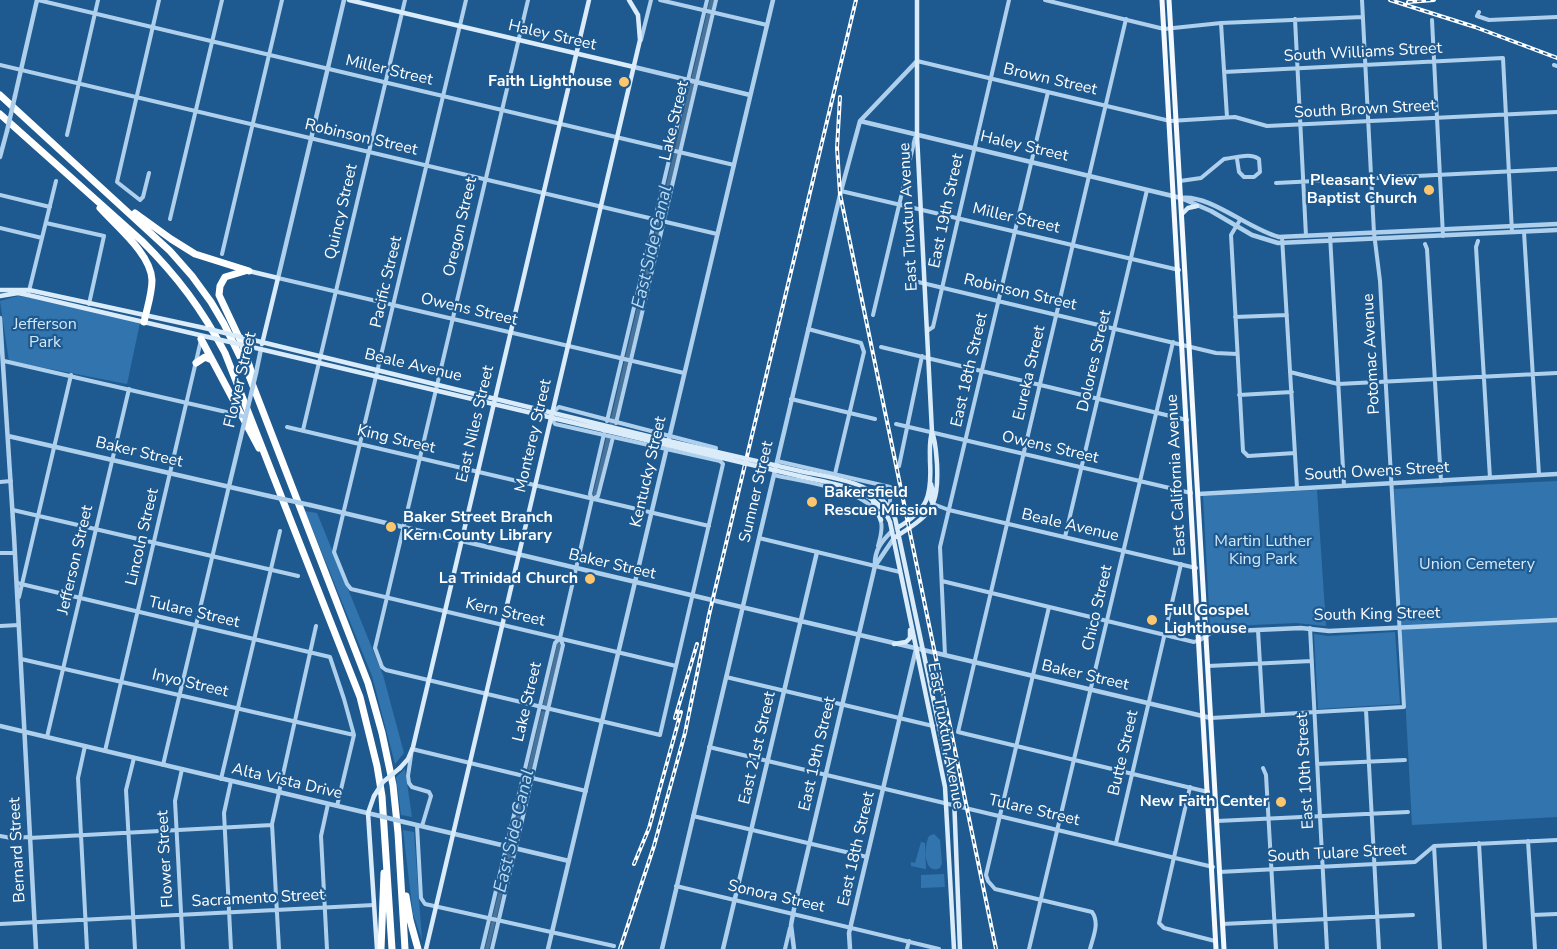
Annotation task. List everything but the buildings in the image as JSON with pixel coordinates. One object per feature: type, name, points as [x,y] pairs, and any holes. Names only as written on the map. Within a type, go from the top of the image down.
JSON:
[{"type":"highway","points":[[0,95],[161,242],[192,276],[224,324],[248,373],[358,655],[376,709],[393,785],[405,949]]},
{"type":"highway","points":[[0,114],[142,241],[182,283],[194,299],[225,353],[360,697],[377,766],[387,846],[392,949]]},
{"type":"highway","points":[[81,187],[141,253],[148,264],[152,286],[144,318]]},
{"type":"highway","points":[[103,189],[189,251],[249,271]]},
{"type":"highway","points":[[249,271],[225,277],[220,286],[219,295],[243,346],[260,406]]},
{"type":"highway","points":[[204,337],[212,360],[273,476]]},
{"type":"highway","points":[[196,363],[205,357],[212,360]]},
{"type":"highway","points":[[379,949],[387,846]]},
{"type":"highway","points":[[400,857],[410,920],[418,949]]},
{"type":"main road","name":"Haley Street","points":[[349,0],[634,68]]},
{"type":"main road","name":"East Niles Street","points":[[379,949],[368,813],[374,796],[383,782],[400,768],[412,749],[589,0]]},
{"type":"main road","points":[[629,0],[638,15],[640,40]]},
{"type":"main road","name":"East Truxtun Avenue","points":[[917,0],[917,135],[932,432],[935,440],[938,478],[933,504]]},
{"type":"main road","name":"East California Avenue","points":[[1162,0],[1167,28],[1173,121],[1174,196],[1187,345],[1199,568],[1203,717],[1216,941]]},
{"type":"main road","name":"East California Avenue","points":[[1167,28],[1169,0]]},
{"type":"main road","name":"Monterey Street","points":[[426,949],[640,40]]},
{"type":"main road","name":"East California Avenue","points":[[1173,121],[1182,214],[1182,270]]},
{"type":"main road","points":[[1182,214],[1188,207],[1197,206]]},
{"type":"main road","name":"Owens Street","points":[[249,271],[278,278]]},
{"type":"main road","name":"Flower Street","points":[[261,349],[278,278]]},
{"type":"main road","name":"Beale Avenue","points":[[0,290],[29,292],[144,318],[209,329],[494,397],[552,415],[659,441],[861,485],[879,496],[890,508],[900,534]]},
{"type":"main road","name":"Beale Avenue","points":[[0,296],[29,292]]},
{"type":"main road","name":"Beale Avenue","points":[[144,318],[204,337],[492,405],[552,415]]},
{"type":"main road","name":"Lincoln Street","points":[[203,328],[204,337]]},
{"type":"main road","points":[[556,398],[556,404],[559,407]]},
{"type":"main road","points":[[548,431],[551,425],[555,424]]},
{"type":"main road","name":"East Truxtun Avenue","points":[[892,531],[920,512],[927,501],[931,482],[929,440],[932,432]]},
{"type":"main road","name":"Beale Avenue","points":[[800,473],[868,495]]},
{"type":"main road","points":[[868,495],[886,513],[894,537],[926,515],[933,504],[931,482]]},
{"type":"main road","points":[[868,495],[881,520]]},
{"type":"main road","name":"East Truxtun Avenue","points":[[900,534],[951,777],[957,878],[957,949]]},
{"type":"main road","name":"East Truxtun Avenue","points":[[894,537],[947,803],[953,927],[957,949]]},
{"type":"main road","name":"East California Avenue","points":[[1199,568],[1211,718],[1222,924],[1220,949]]},
{"type":"main road","points":[[900,572],[905,576],[912,590]]},
{"type":"main road","points":[[894,644],[903,644],[909,640],[910,619]]},
{"type":"main road","points":[[1209,796],[1216,821]]},
{"type":"main road","points":[[1213,867],[1216,870],[1220,892]]},
{"type":"main road","points":[[951,878],[957,878]]},
{"type":"main road","points":[[1214,901],[1219,922],[1222,924]]},
{"type":"main road","points":[[1216,941],[1219,942],[1220,949]]},
{"type":"street","name":"Miller Street","points":[[38,0],[734,165]]},
{"type":"street","points":[[0,157],[2,139],[6,131],[38,0]]},
{"type":"street","points":[[67,135],[98,0]]},
{"type":"street","points":[[149,173],[143,197],[140,200],[117,182],[159,0]]},
{"type":"street","points":[[170,219],[222,0]]},
{"type":"street","points":[[222,254],[282,0]]},
{"type":"street","name":"Flower Street","points":[[278,278],[344,0]]},
{"type":"street","name":"Quincy Street","points":[[303,430],[405,0]]},
{"type":"street","name":"Pacific Street","points":[[340,569],[334,550],[342,513],[379,370],[466,0]]},
{"type":"street","name":"Oregon Street","points":[[428,680],[384,669],[375,648],[528,0]]},
{"type":"street","name":"Monterey Street","points":[[640,40],[646,26],[651,0]]},
{"type":"street","points":[[660,0],[767,25]]},
{"type":"street","name":"Lake Street","points":[[607,421],[707,0]]},
{"type":"street","name":"Lake Street","points":[[616,423],[716,0]]},
{"type":"street","name":"Kentucky Street","points":[[548,949],[773,0]]},
{"type":"street","name":"East 19th Street","points":[[927,331],[933,327],[943,288],[957,217],[1009,0]]},
{"type":"street","points":[[1045,0],[1167,28],[1363,16]]},
{"type":"street","name":"Potomac Avenue","points":[[1362,0],[1404,708],[1366,710]]},
{"type":"street","points":[[1479,12],[1477,16],[1489,20],[1557,17]]},
{"type":"street","name":"Eureka Street","points":[[1016,746],[958,732],[1126,19]]},
{"type":"street","points":[[1295,19],[1306,236]]},
{"type":"street","points":[[1432,20],[1443,236]]},
{"type":"street","points":[[1221,23],[1227,117]]},
{"type":"street","name":"South Williams Street","points":[[1224,72],[1503,58],[1506,114]]},
{"type":"street","name":"Brown Street","points":[[917,61],[1173,121]]},
{"type":"street","name":"Sumner Street","points":[[662,949],[841,191],[860,121],[917,61]]},
{"type":"street","name":"Robinson Street","points":[[0,65],[717,234]]},
{"type":"street","name":"Haley Street","points":[[634,68],[750,95]]},
{"type":"street","name":"East 18th Street","points":[[945,656],[940,547],[1048,92]]},
{"type":"street","name":"South Brown Street","points":[[1173,121],[1239,117],[1267,126],[1557,112]]},
{"type":"street","points":[[1506,114],[1512,232]]},
{"type":"street","name":"Haley Street","points":[[860,121],[1181,198]]},
{"type":"street","points":[[873,315],[917,135]]},
{"type":"street","points":[[1180,181],[1198,180],[1224,159],[1237,159],[1247,155],[1257,157],[1261,164],[1260,172],[1254,177],[1244,177],[1239,172],[1237,159]]},
{"type":"street","points":[[1276,183],[1557,168]]},
{"type":"street","points":[[29,292],[56,181]]},
{"type":"street","name":"Dolores Street","points":[[1065,537],[1147,190]]},
{"type":"street","name":"Miller Street","points":[[841,191],[1182,270]]},
{"type":"street","points":[[0,195],[50,207]]},
{"type":"street","points":[[1181,198],[1258,238],[1272,242],[1306,236],[1330,238]]},
{"type":"street","points":[[1181,198],[1217,206],[1240,220],[1283,240],[1443,236],[1557,230]]},
{"type":"street","points":[[1240,220],[1231,235],[1242,450],[1248,456],[1295,453]]},
{"type":"street","points":[[46,222],[104,236],[89,305]]},
{"type":"street","points":[[1375,236],[1443,229],[1557,224]]},
{"type":"street","points":[[0,228],[42,238]]},
{"type":"street","points":[[1524,231],[1539,475]]},
{"type":"street","points":[[1330,238],[1344,486]]},
{"type":"street","points":[[1283,240],[1297,488]]},
{"type":"street","points":[[1478,241],[1476,247],[1490,478]]},
{"type":"street","points":[[1425,244],[1441,481]]},
{"type":"street","name":"Owens Street","points":[[278,278],[684,373]]},
{"type":"street","name":"Robinson Street","points":[[914,281],[1220,354],[1237,354]]},
{"type":"street","points":[[1235,317],[1287,315]]},
{"type":"street","name":"Bernard Street","points":[[0,318],[19,584],[19,625],[36,949]]},
{"type":"street","points":[[808,329],[861,343],[864,352],[835,474]]},
{"type":"street","name":"Lincoln Street","points":[[105,751],[204,337]]},
{"type":"street","name":"Chico Street","points":[[1029,949],[1173,342]]},
{"type":"street","points":[[880,347],[1191,420]]},
{"type":"street","name":"Flower Street","points":[[163,765],[261,349]]},
{"type":"street","points":[[899,466],[922,356]]},
{"type":"street","points":[[4,361],[245,417]]},
{"type":"street","points":[[1290,372],[1338,384],[1557,374]]},
{"type":"street","points":[[19,584],[71,375]]},
{"type":"street","name":"Jefferson Street","points":[[47,737],[129,389]]},
{"type":"street","points":[[1239,395],[1292,392]]},
{"type":"street","points":[[792,399],[875,419]]},
{"type":"street","points":[[428,680],[660,735],[723,464],[713,459],[667,448],[555,424],[552,415],[559,407],[716,448],[713,459]]},
{"type":"street","points":[[0,411],[7,411]]},
{"type":"street","name":"Owens Street","points":[[896,424],[1195,494]]},
{"type":"street","name":"King Street","points":[[287,426],[709,526]]},
{"type":"street","name":"Lake Street","points":[[482,949],[555,643],[560,638],[592,499],[590,494],[604,434]]},
{"type":"street","name":"Baker Street","points":[[8,436],[171,472],[518,556],[1211,718]]},
{"type":"street","name":"Lake Street","points":[[592,499],[598,496],[613,436]]},
{"type":"street","points":[[777,461],[890,487],[890,508]]},
{"type":"street","name":"South Owens Street","points":[[1195,494],[1557,474]]},
{"type":"street","points":[[774,475],[856,496],[872,508],[881,520],[882,529],[878,549]]},
{"type":"street","points":[[0,482],[11,481]]},
{"type":"street","name":"Beale Avenue","points":[[933,504],[949,510],[1199,568]]},
{"type":"street","points":[[13,510],[297,576]]},
{"type":"street","points":[[221,779],[280,531]]},
{"type":"street","name":"East 19th Street","points":[[875,566],[874,558],[878,549],[892,531]]},
{"type":"street","name":"East 19th Street","points":[[794,949],[791,925],[793,913],[858,635],[875,566],[894,537]]},
{"type":"street","points":[[759,538],[900,572]]},
{"type":"street","name":"East 21st Street","points":[[723,949],[817,552]]},
{"type":"street","points":[[0,553],[15,553]]},
{"type":"street","name":"Butte Street","points":[[1116,843],[1181,564]]},
{"type":"street","name":"Kern Street","points":[[340,569],[351,589],[676,666]]},
{"type":"street","points":[[942,581],[1194,642],[1206,635]]},
{"type":"street","name":"Tulare Street","points":[[19,584],[330,657],[354,735]]},
{"type":"street","points":[[1049,607],[986,871],[988,881],[995,889],[1089,910],[1094,914],[1096,925],[1090,949]]},
{"type":"street","name":"South King Street","points":[[1206,635],[1212,632],[1258,630],[1310,628],[1329,631],[1557,620]]},
{"type":"street","points":[[0,626],[19,625]]},
{"type":"street","points":[[279,949],[272,825],[316,626]]},
{"type":"street","name":"East 10th Street","points":[[1310,628],[1328,949]]},
{"type":"street","points":[[1258,630],[1263,716]]},
{"type":"street","name":"Lake Street","points":[[492,949],[563,645],[560,638]]},
{"type":"street","name":"East 18th Street","points":[[850,949],[851,927],[916,649]]},
{"type":"street","name":"Inyo Street","points":[[21,658],[354,735]]},
{"type":"street","points":[[1208,666],[1312,661]]},
{"type":"street","points":[[726,677],[842,706],[940,727]]},
{"type":"street","points":[[1211,718],[1366,710],[1379,949]]},
{"type":"street","name":"Alta Vista Drive","points":[[0,726],[569,861]]},
{"type":"street","points":[[337,806],[354,735]]},
{"type":"street","points":[[85,746],[78,778],[87,949]]},
{"type":"street","points":[[1016,746],[1190,787],[1209,796]]},
{"type":"street","name":"Tulare Street","points":[[709,747],[1213,867]]},
{"type":"street","points":[[586,791],[412,749],[408,773],[410,785],[429,792],[431,796],[420,826],[421,895],[423,903],[614,946]]},
{"type":"street","points":[[134,758],[126,790],[135,949]]},
{"type":"street","points":[[1317,764],[1405,760]]},
{"type":"street","points":[[1263,768],[1266,775],[1275,949]]},
{"type":"street","name":"Flower Street","points":[[182,770],[175,801],[183,949]]},
{"type":"street","points":[[231,781],[224,813],[231,949]]},
{"type":"street","points":[[1190,787],[1159,920],[1161,926],[1216,941]]},
{"type":"street","points":[[327,949],[321,836],[328,804]]},
{"type":"street","points":[[1216,821],[1408,812]]},
{"type":"street","points":[[693,816],[867,857]]},
{"type":"street","points":[[0,836],[11,838],[272,825]]},
{"type":"street","points":[[1440,949],[1434,846],[1557,840]]},
{"type":"street","points":[[1528,841],[1535,949]]},
{"type":"street","points":[[1479,843],[1485,949]]},
{"type":"street","name":"South Tulare Street","points":[[1219,872],[1415,862],[1434,846]]},
{"type":"street","name":"Sonora Street","points":[[676,886],[939,949]]},
{"type":"street","name":"Sacramento Street","points":[[0,924],[374,905]]},
{"type":"street","points":[[1533,915],[1557,914]]},
{"type":"street","points":[[1222,924],[1413,915]]},
{"type":"street","points":[[785,949],[791,925]]},
{"type":"street","points":[[907,949],[909,941]]},
{"type":"green space","name":"Jefferson Park","points":[[18,296],[140,323],[127,384],[9,361],[0,301]]},
{"type":"green space","name":"Union Cemetery","points":[[1557,481],[1557,817],[1412,825],[1394,489]]},
{"type":"green space","name":"Martin Luther King Park","points":[[1317,490],[1326,626],[1296,623],[1210,627],[1203,496]]},
{"type":"green space","points":[[305,511],[317,513],[383,675],[404,753],[395,764],[372,676]]},
{"type":"green space","points":[[1395,632],[1400,704],[1318,709],[1314,634],[1328,636]]},
{"type":"green space","points":[[405,769],[412,817],[401,815],[396,777]]},
{"type":"green space","points":[[403,830],[414,832],[422,940],[413,914]]},
{"type":"green space","points":[[934,834],[940,840],[942,863],[940,868],[934,869],[928,864],[926,846],[929,836]]},
{"type":"green space","points":[[921,842],[925,843],[926,869],[911,866],[911,862],[915,863]]},
{"type":"green space","points":[[944,874],[945,887],[921,888],[921,875]]},
{"type":"waterway","name":"East Side Canal","points":[[595,494],[712,0]]},
{"type":"waterway","name":"East Side Canal","points":[[545,705],[559,645]]},
{"type":"waterway","name":"East Side Canal","points":[[487,949],[543,713]]},
{"type":"railway","points":[[620,949],[654,846],[685,733],[709,615],[856,0]]},
{"type":"railway","points":[[1390,0],[1475,27],[1557,58]]},
{"type":"railway","points":[[1408,2],[1434,0]]},
{"type":"railway","points":[[840,97],[837,148],[840,194],[996,949]]},
{"type":"railway","points":[[675,718],[697,644]]},
{"type":"railway","points":[[634,864],[649,828],[681,712]]},
{"type":"place","name":"Faith Lighthouse","points":[[624,82]]},
{"type":"place","name":"Pleasant View Baptist Church","points":[[1429,190]]},
{"type":"place","name":"Bakersfield Rescue Mission","points":[[812,502]]},
{"type":"place","name":"Baker Street Branch Kern County Library","points":[[391,527]]},
{"type":"place","name":"La Trinidad Church","points":[[590,579]]},
{"type":"place","name":"Full Gospel Lighthouse","points":[[1152,620]]},
{"type":"place","name":"New Faith Center","points":[[1281,802]]}]
